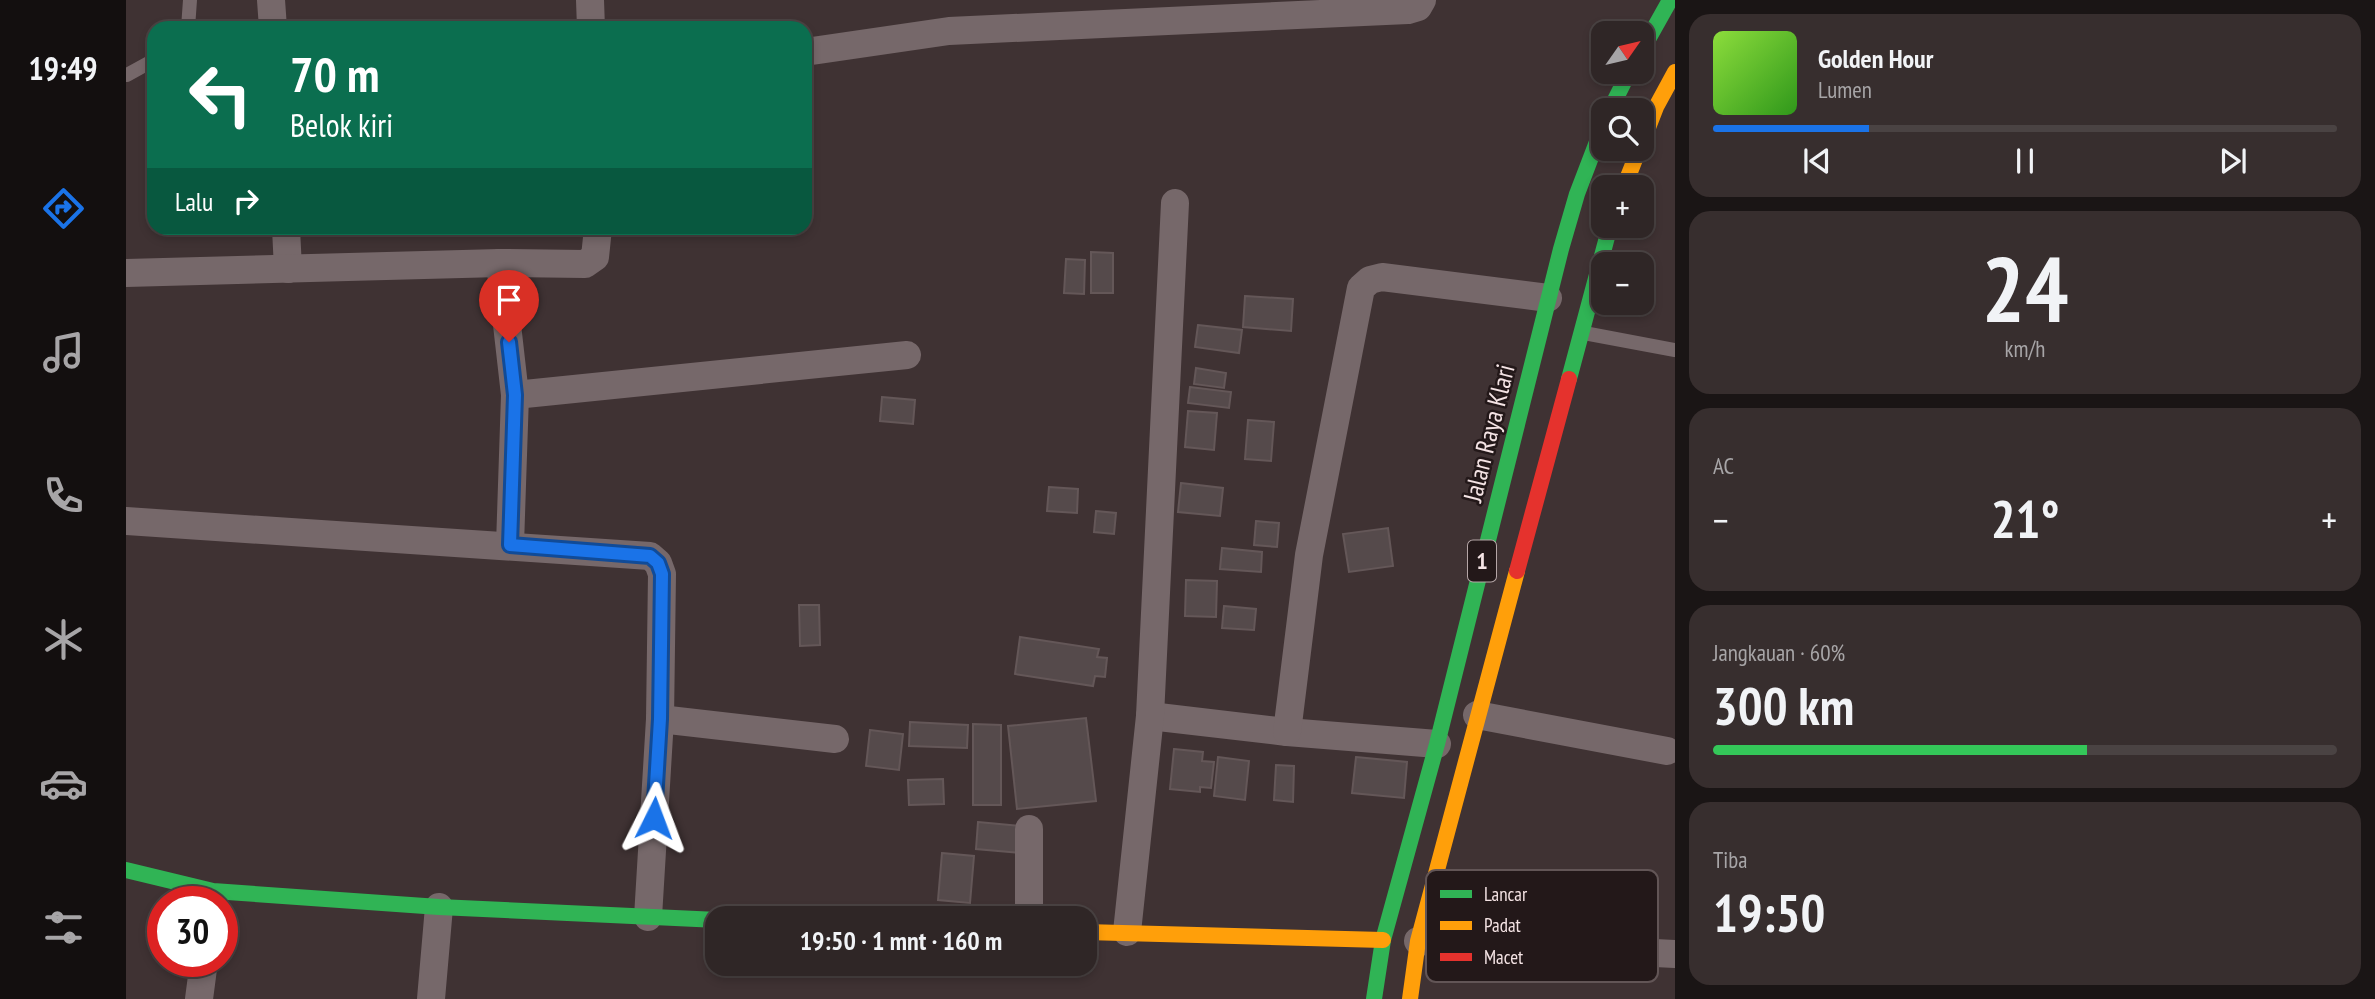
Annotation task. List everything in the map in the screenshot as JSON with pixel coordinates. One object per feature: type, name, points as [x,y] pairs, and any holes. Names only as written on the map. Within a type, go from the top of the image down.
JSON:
[{"type":"main road","points":[[1654,29],[1670,0]]},
{"type":"main road","points":[[1654,112],[1675,72]]},
{"type":"main road","name":"Jalan Raya Klari","points":[[1374,999],[1383,940],[1437,744],[1548,298],[1577,194],[1591,158]]},
{"type":"main road","name":"1","points":[[1437,870],[1607,238]]},
{"type":"main road","points":[[127,869],[181,886]]},
{"type":"main road","points":[[238,897],[705,919]]},
{"type":"main road","name":"1","points":[[1410,999],[1418,941],[1426,910]]},
{"type":"main road","points":[[1097,932],[1383,940]]},
{"type":"street","points":[[271,0],[272,21]]},
{"type":"street","points":[[590,0],[591,21]]},
{"type":"street","points":[[812,51],[948,31],[1408,10],[1418,7],[1422,0]]},
{"type":"street","points":[[1127,932],[1150,716],[1175,203]]},
{"type":"street","points":[[286,235],[288,269]]},
{"type":"street","points":[[126,273],[500,263],[585,264],[595,257],[597,235]]},
{"type":"street","points":[[500,263],[515,395],[510,545]]},
{"type":"street","points":[[1287,732],[1309,555],[1361,288],[1370,280],[1382,277],[1548,298]]},
{"type":"street","points":[[515,395],[907,355]]},
{"type":"street","points":[[126,521],[650,556],[658,563],[662,574],[660,719],[648,917]]},
{"type":"street","points":[[1477,715],[1667,751]]},
{"type":"street","points":[[1150,716],[1287,732],[1437,744]]},
{"type":"street","points":[[660,719],[835,738]]},
{"type":"street","points":[[1029,829],[1029,906]]},
{"type":"street","points":[[431,999],[439,907]]},
{"type":"street","points":[[1418,941],[1426,941]]},
{"type":"street","points":[[199,999],[202,977]]},
{"type":"lane","points":[[188,21],[190,0]]},
{"type":"lane","points":[[127,75],[147,64]]},
{"type":"lane","points":[[1580,332],[1675,350]]},
{"type":"building","points":[[1091,252],[1113,253],[1113,293],[1091,293]]},
{"type":"building","points":[[1066,259],[1085,260],[1084,294],[1064,293]]},
{"type":"building","points":[[1245,296],[1293,299],[1291,331],[1243,327]]},
{"type":"building","points":[[1198,325],[1242,330],[1239,353],[1195,347]]},
{"type":"building","points":[[1196,368],[1226,373],[1224,388],[1194,384]]},
{"type":"building","points":[[1190,387],[1231,392],[1229,408],[1188,403]]},
{"type":"building","points":[[882,397],[915,400],[913,424],[880,421]]},
{"type":"building","points":[[1188,411],[1217,413],[1214,450],[1185,447]]},
{"type":"building","points":[[1248,420],[1274,422],[1271,461],[1245,459]]},
{"type":"building","points":[[1181,483],[1223,488],[1220,516],[1178,512]]},
{"type":"building","points":[[1049,487],[1078,489],[1077,513],[1047,511]]},
{"type":"building","points":[[1096,511],[1116,513],[1114,534],[1094,532]]},
{"type":"building","points":[[1256,521],[1279,523],[1277,547],[1254,545]]},
{"type":"building","points":[[1388,528],[1393,566],[1349,572],[1343,534]]},
{"type":"building","points":[[1222,548],[1262,552],[1261,572],[1220,569]]},
{"type":"building","points":[[1186,580],[1217,581],[1216,617],[1185,616]]},
{"type":"building","points":[[799,605],[819,605],[820,645],[800,646]]},
{"type":"building","points":[[1224,606],[1256,609],[1254,630],[1222,628]]},
{"type":"building","points":[[1020,637],[1099,649],[1097,657],[1107,658],[1105,677],[1095,676],[1093,686],[1015,674]]},
{"type":"building","points":[[1086,718],[1096,801],[1017,809],[1008,726]]},
{"type":"building","points":[[910,722],[968,725],[967,748],[909,746]]},
{"type":"building","points":[[973,724],[1001,725],[1001,805],[973,805]]},
{"type":"building","points":[[870,730],[903,734],[899,770],[866,766]]},
{"type":"building","points":[[1174,749],[1203,752],[1202,761],[1214,762],[1211,788],[1200,787],[1200,792],[1170,789]]},
{"type":"building","points":[[1218,757],[1249,761],[1245,800],[1214,796]]},
{"type":"building","points":[[1356,757],[1407,762],[1404,798],[1352,793]]},
{"type":"building","points":[[1276,765],[1294,766],[1293,802],[1274,800]]},
{"type":"building","points":[[943,779],[944,804],[909,805],[908,780]]},
{"type":"building","points":[[978,822],[1022,826],[1020,853],[976,849]]},
{"type":"building","points":[[942,853],[974,856],[970,903],[938,900]]},
{"type":"traffic: fast","points":[[1654,29],[1670,0]]},
{"type":"traffic: fast","points":[[1616,98],[1623,84]]},
{"type":"traffic: fast","points":[[1374,999],[1383,940],[1437,744],[1561,249],[1591,157]]},
{"type":"traffic: fast","points":[[1569,379],[1607,238]]},
{"type":"traffic: fast","points":[[126,870],[213,891],[439,907],[705,919]]},
{"type":"traffic: slow","points":[[1654,112],[1675,72]]},
{"type":"traffic: slow","points":[[1629,175],[1634,161]]},
{"type":"traffic: slow","points":[[1437,870],[1517,571]]},
{"type":"traffic: slow","points":[[1410,999],[1418,941],[1426,911]]},
{"type":"traffic: slow","points":[[1097,932],[1383,940]]},
{"type":"traffic: jam","points":[[1517,571],[1569,379]]},
{"type":"route","points":[[509,342],[515,395],[510,545],[650,556],[658,563],[662,574],[660,719],[654,818]]}]
